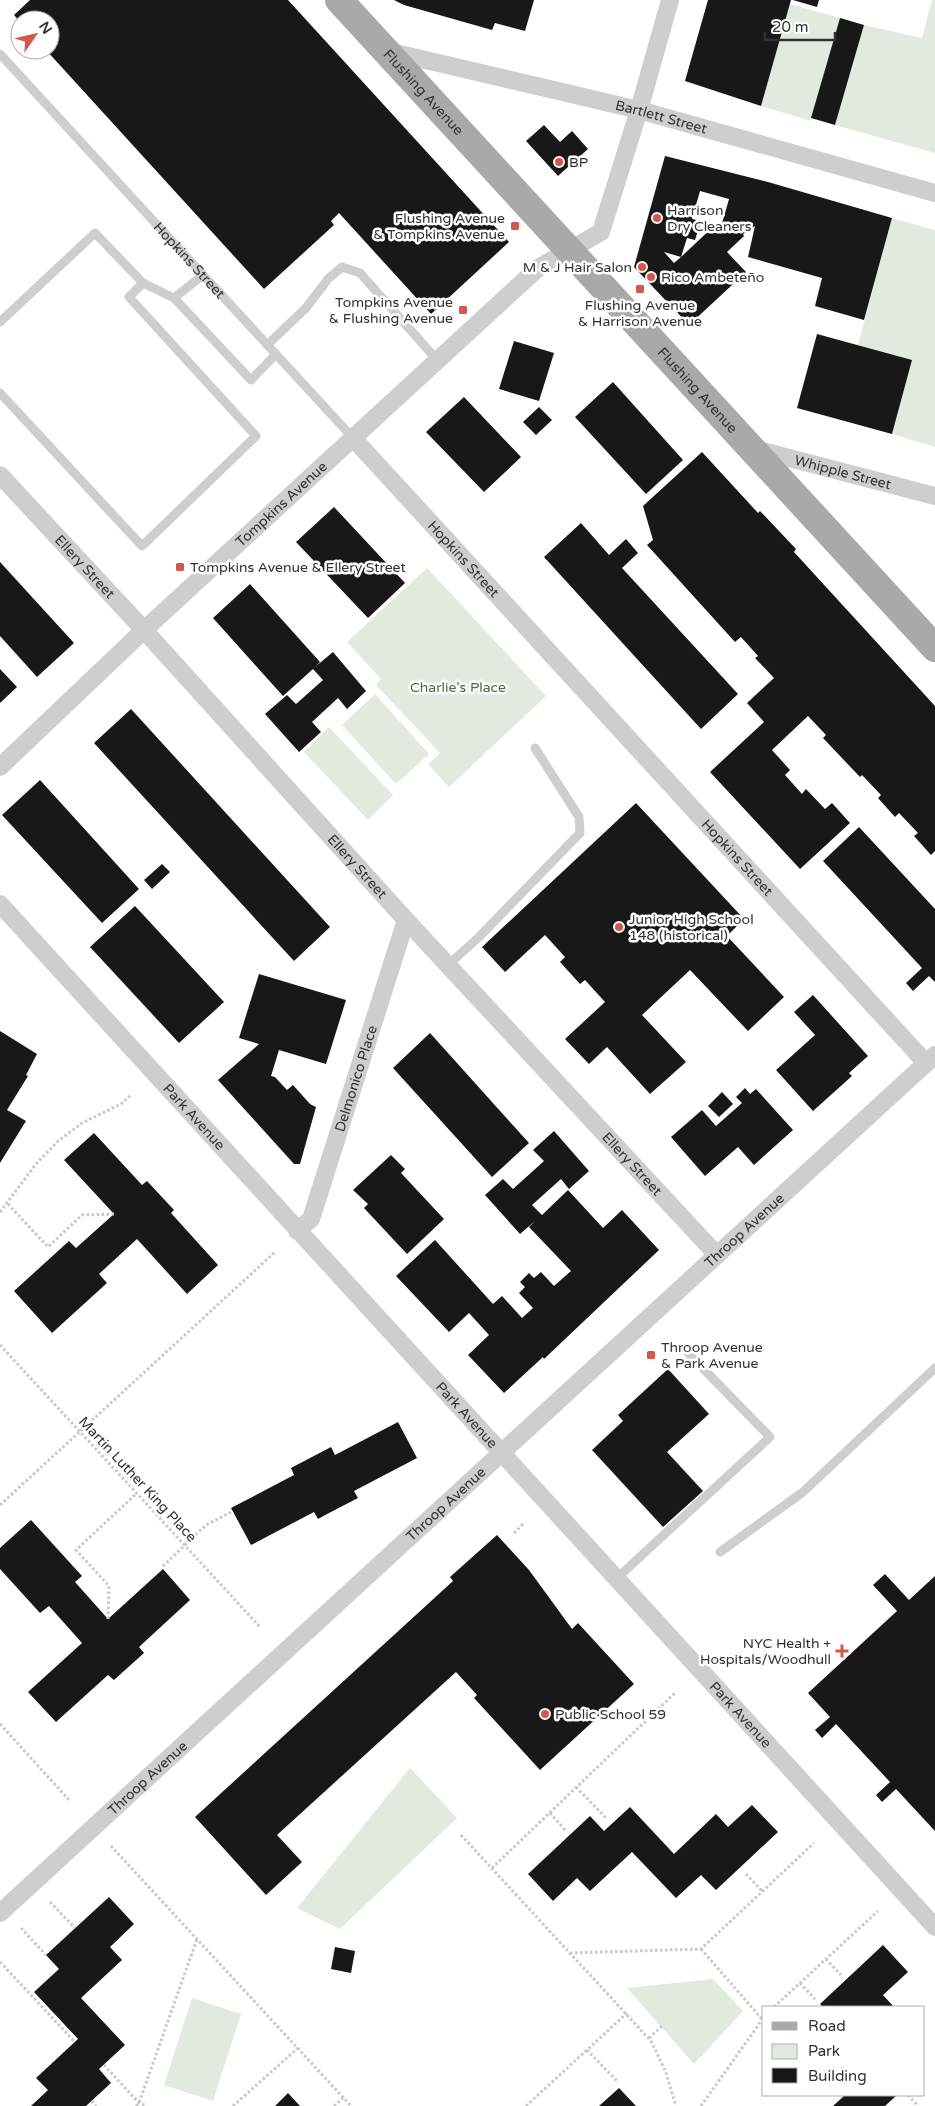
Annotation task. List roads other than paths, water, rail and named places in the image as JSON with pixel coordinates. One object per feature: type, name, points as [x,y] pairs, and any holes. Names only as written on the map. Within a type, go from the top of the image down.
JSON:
[{"type":"main road","name":"Flushing Avenue","points":[[339,0],[571,250],[935,648]]},
{"type":"street","name":"Tompkins Avenue","points":[[0,767],[144,630],[538,268],[601,232],[639,110],[670,0]]},
{"type":"street","name":"Bartlett Street","points":[[386,51],[639,110],[935,193]]},
{"type":"street","name":"Hopkins Street","points":[[353,438],[930,1059]]},
{"type":"street","name":"Whipple Street","points":[[752,449],[935,496]]},
{"type":"street","name":"Ellery Street","points":[[0,475],[144,630],[406,920],[717,1255]]},
{"type":"street","name":"Park Avenue","points":[[0,904],[935,1927]]},
{"type":"street","name":"Delmonico Place","points":[[298,1231],[311,1219],[406,920]]},
{"type":"street","name":"Throop Avenue","points":[[0,1913],[930,1059]]},
{"type":"lane","name":"Hopkins Street","points":[[0,54],[353,438]]},
{"type":"lane","points":[[0,322],[95,233],[143,283],[174,298],[251,380],[276,354]]},
{"type":"lane","points":[[267,345],[306,308],[336,271],[342,267],[360,273],[438,361]]},
{"type":"lane","points":[[174,298],[203,275]]},
{"type":"lane","points":[[0,393],[142,546],[256,436],[128,297],[143,283]]},
{"type":"lane","points":[[448,965],[479,937],[580,833],[579,817],[535,748]]},
{"type":"lane","points":[[616,1579],[770,1437],[688,1353]]},
{"type":"lane","points":[[720,1552],[803,1492],[935,1368]]},
{"type":"place","name":"BP","points":[[559,162]]},
{"type":"place","name":"Harrison Dry Cleaners","points":[[657,218]]},
{"type":"place","name":"Flushing Avenue & Tompkins Avenue","points":[[515,226]]},
{"type":"place","name":"M & J Hair Salon","points":[[642,267]]},
{"type":"place","name":"Rico Ambeteño","points":[[651,277]]},
{"type":"place","name":"Flushing Avenue & Harrison Avenue","points":[[640,289]]},
{"type":"place","name":"Tompkins Avenue & Flushing Avenue","points":[[463,310]]},
{"type":"place","name":"Tompkins Avenue & Ellery Street","points":[[180,567]]},
{"type":"place","name":"Junior High School 148 (historical)","points":[[619,927]]},
{"type":"place","name":"Throop Avenue & Park Avenue","points":[[651,1355]]},
{"type":"place","name":"NYC Health + Hospitals/Woodhull","points":[[842,1651]]},
{"type":"place","name":"Public School 59","points":[[545,1714]]},
{"type":"park label","name":"Charlie's Place","points":[[458,687]]}]
